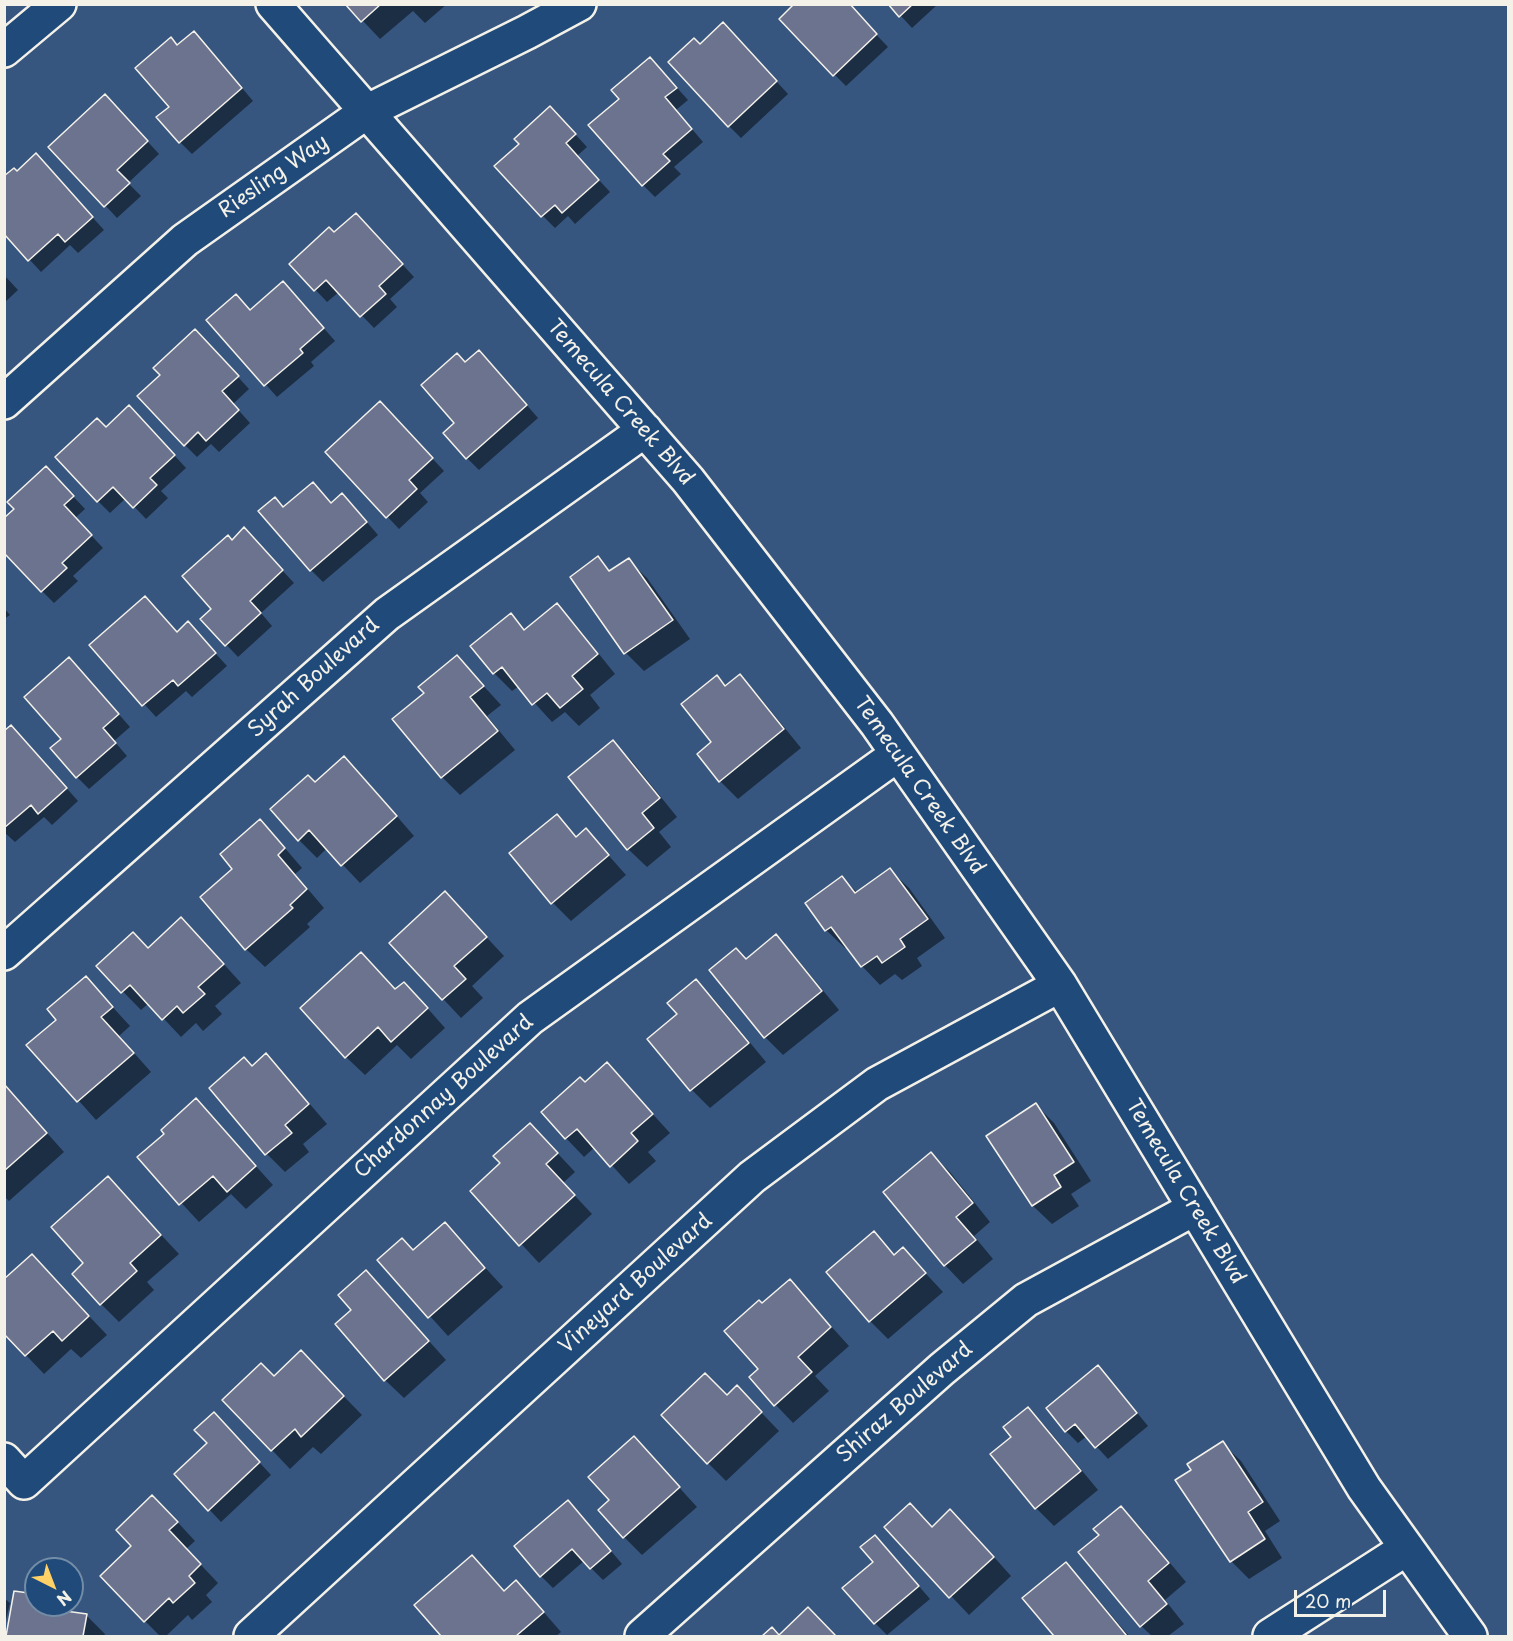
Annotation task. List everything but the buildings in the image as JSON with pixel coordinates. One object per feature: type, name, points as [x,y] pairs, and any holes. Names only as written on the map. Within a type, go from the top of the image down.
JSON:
[{"type":"street","points":[[4,50],[58,4]]},
{"type":"street","name":"Temecula Creek Blvd","points":[[273,4],[688,480],[877,724],[1060,986],[1364,1488],[1470,1636]]},
{"type":"street","name":"Riesling Way","points":[[4,402],[185,240],[366,112],[579,4]]},
{"type":"street","name":"Syrah Boulevard","points":[[4,952],[387,614],[645,430]]},
{"type":"street","name":"Chardonnay Boulevard","points":[[14,1471],[530,1018],[898,754]]},
{"type":"street","name":"Vineyard Boulevard","points":[[251,1636],[752,1177],[876,1084],[1060,986]]},
{"type":"street","name":"Shiraz Boulevard","points":[[642,1636],[942,1369],[1026,1300],[1195,1208]]},
{"type":"street","points":[[1270,1636],[1407,1548]]}]
